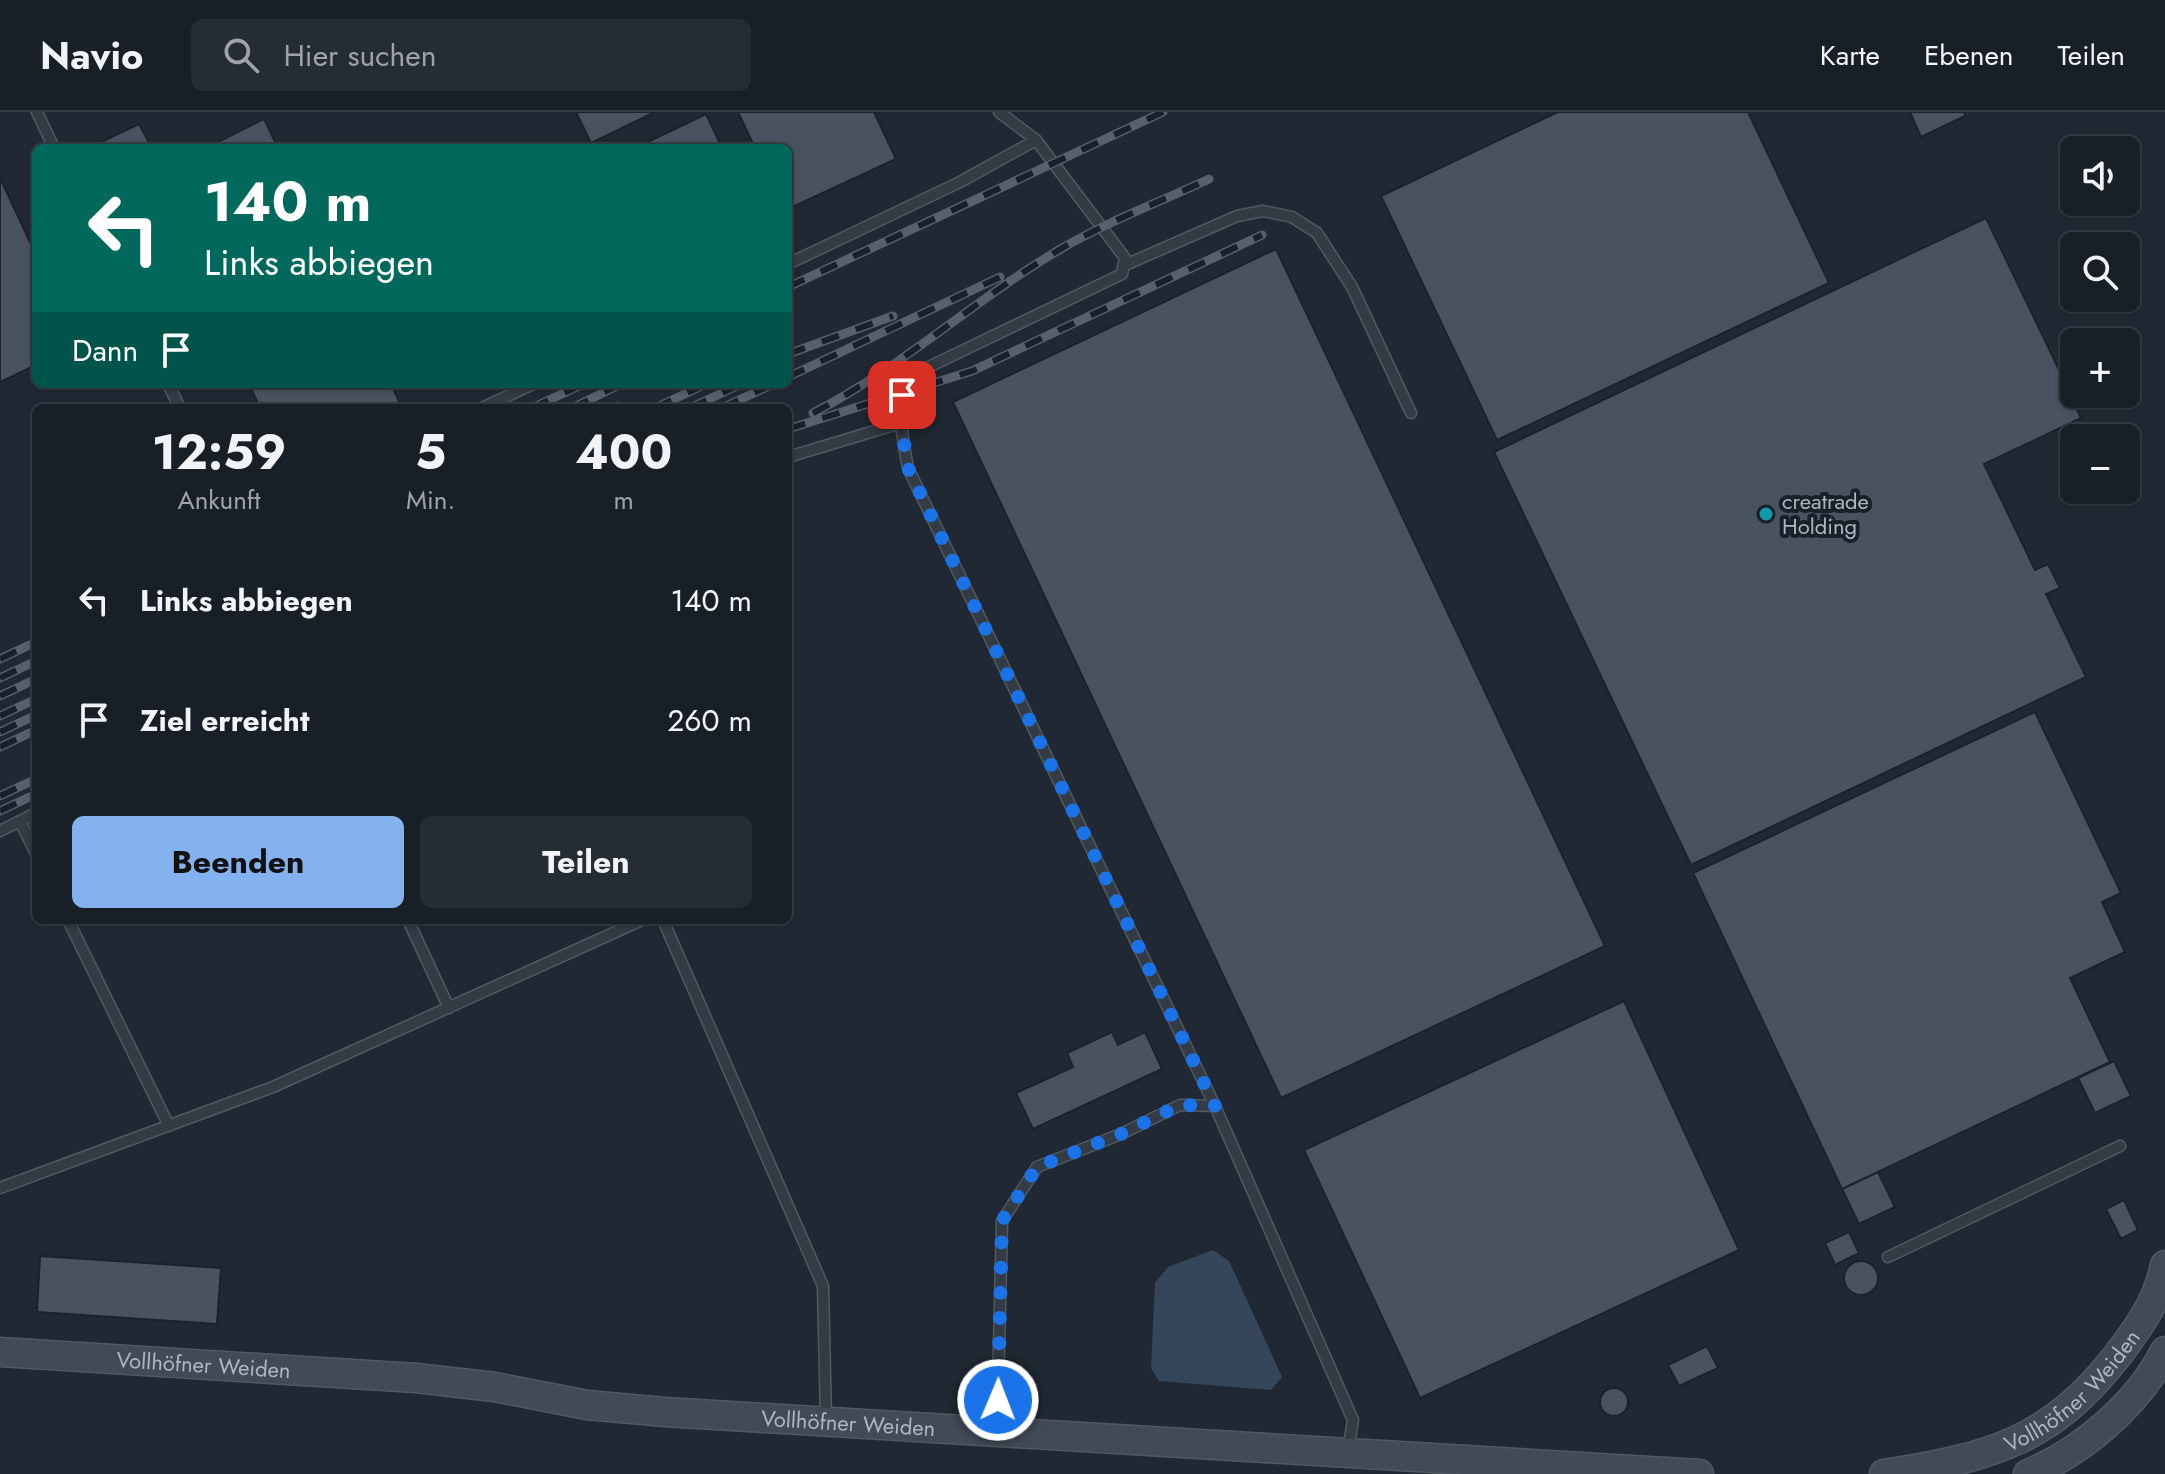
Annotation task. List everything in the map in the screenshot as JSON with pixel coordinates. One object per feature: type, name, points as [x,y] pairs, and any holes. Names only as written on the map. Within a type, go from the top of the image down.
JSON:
[{"type":"main road","name":"Vollhöfner Weiden","points":[[1884,1474],[1953,1463],[2002,1448],[2041,1428],[2077,1402],[2143,1323],[2161,1286],[2165,1265]]},
{"type":"main road","name":"Vollhöfner Weiden","points":[[2039,1472],[2082,1443],[2110,1419],[2135,1393],[2165,1351]]},
{"type":"main road","name":"Vollhöfner Weiden","points":[[0,1352],[461,1382],[611,1408],[1699,1474]]},
{"type":"lane","points":[[37,112],[52,144]]},
{"type":"lane","points":[[999,112],[1036,140],[1125,258],[1122,274],[912,375],[902,395],[901,423],[908,468],[1215,1106],[1353,1420],[1347,1453]]},
{"type":"lane","points":[[792,262],[960,182],[1036,140]]},
{"type":"lane","points":[[1123,266],[1237,216],[1263,211],[1292,217],[1317,233],[1352,287],[1411,413]]},
{"type":"lane","points":[[490,404],[524,388]]},
{"type":"lane","points":[[792,456],[901,423]]},
{"type":"lane","points":[[0,831],[32,815]]},
{"type":"lane","points":[[20,821],[32,846]]},
{"type":"lane","points":[[70,924],[169,1126]]},
{"type":"lane","points":[[410,924],[449,1008]]},
{"type":"lane","points":[[0,1188],[273,1087],[633,924]]},
{"type":"lane","points":[[665,924],[823,1286],[826,1421]]},
{"type":"lane","points":[[997,1431],[1002,1221],[1037,1167],[1121,1134],[1180,1105],[1215,1106]]},
{"type":"lane","points":[[1888,1257],[2120,1146]]},
{"type":"water","points":[[1213,1250],[1229,1261],[1282,1377],[1271,1390],[1159,1381],[1151,1368],[1155,1283],[1168,1267]]},
{"type":"building","points":[[576,112],[655,112],[591,143]]},
{"type":"building","points":[[738,112],[874,112],[896,159],[792,207],[792,144],[753,144]]},
{"type":"building","points":[[1558,112],[1748,112],[1829,283],[1497,440],[1381,196]]},
{"type":"building","points":[[1910,112],[1964,112],[1965,116],[1921,137]]},
{"type":"building","points":[[706,114],[720,144],[643,144]]},
{"type":"building","points":[[264,119],[276,144],[214,144]]},
{"type":"building","points":[[139,124],[150,144],[97,144]]},
{"type":"building","points":[[0,178],[32,246],[32,367],[0,382]]},
{"type":"building","name":"creatrade Holding","points":[[1986,218],[2060,372],[2060,408],[2076,408],[2081,418],[2060,424],[2060,428],[1984,464],[2035,570],[2048,564],[2060,588],[2046,594],[2086,677],[1691,865],[1494,452]]},
{"type":"building","points":[[1276,249],[1605,946],[1281,1098],[953,402]]},
{"type":"building","points":[[251,388],[393,388],[400,404],[258,404]]},
{"type":"building","points":[[2035,712],[2121,893],[2102,902],[2125,952],[2070,978],[2110,1062],[1842,1189],[1693,873]]},
{"type":"building","points":[[1624,1001],[1739,1250],[1420,1398],[1304,1150]]},
{"type":"building","points":[[1112,1032],[1118,1045],[1145,1032],[1162,1069],[1033,1129],[1016,1093],[1073,1067],[1067,1053]]},
{"type":"building","points":[[2114,1061],[2131,1096],[2095,1113],[2078,1078]]},
{"type":"building","points":[[1878,1172],[1895,1207],[1859,1224],[1842,1189]]},
{"type":"building","points":[[2124,1200],[2138,1230],[2121,1239],[2106,1209]]},
{"type":"building","points":[[1849,1232],[1859,1253],[1835,1265],[1825,1243]]},
{"type":"building","points":[[40,1256],[221,1268],[217,1324],[37,1312]]},
{"type":"building","points":[[1861,1261],[1873,1266],[1878,1278],[1873,1290],[1861,1295],[1849,1290],[1844,1278],[1849,1266]]},
{"type":"building","points":[[1707,1346],[1718,1368],[1679,1386],[1668,1365]]},
{"type":"building","points":[[1614,1388],[1624,1392],[1628,1402],[1624,1412],[1614,1416],[1604,1412],[1600,1402],[1604,1392]]},
{"type":"railway","points":[[792,285],[1163,112]]},
{"type":"railway","points":[[813,413],[877,376],[997,290],[1059,250],[1114,221],[1209,179]]},
{"type":"railway","points":[[792,428],[972,371],[1262,235]]},
{"type":"railway","points":[[792,375],[1000,277]]},
{"type":"railway","points":[[792,353],[893,316]]},
{"type":"railway","points":[[540,404],[574,388]]},
{"type":"railway","points":[[580,404],[613,388]]},
{"type":"railway","points":[[664,404],[698,388]]},
{"type":"railway","points":[[698,404],[732,388]]},
{"type":"railway","points":[[730,404],[764,388]]},
{"type":"railway","points":[[0,659],[32,644]]},
{"type":"railway","points":[[0,678],[32,663]]},
{"type":"railway","points":[[0,696],[32,681]]},
{"type":"railway","points":[[0,716],[32,701]]},
{"type":"railway","points":[[0,732],[32,717]]},
{"type":"railway","points":[[0,747],[32,732]]},
{"type":"railway","points":[[0,796],[32,781]]},
{"type":"railway","points":[[0,811],[32,796]]},
{"type":"place","name":"creatrade Holding","points":[[1766,514]]},
{"type":"route","points":[[902,395],[901,423],[908,468],[1215,1106],[1180,1105],[1121,1134],[1037,1167],[1002,1221],[998,1400]]}]
